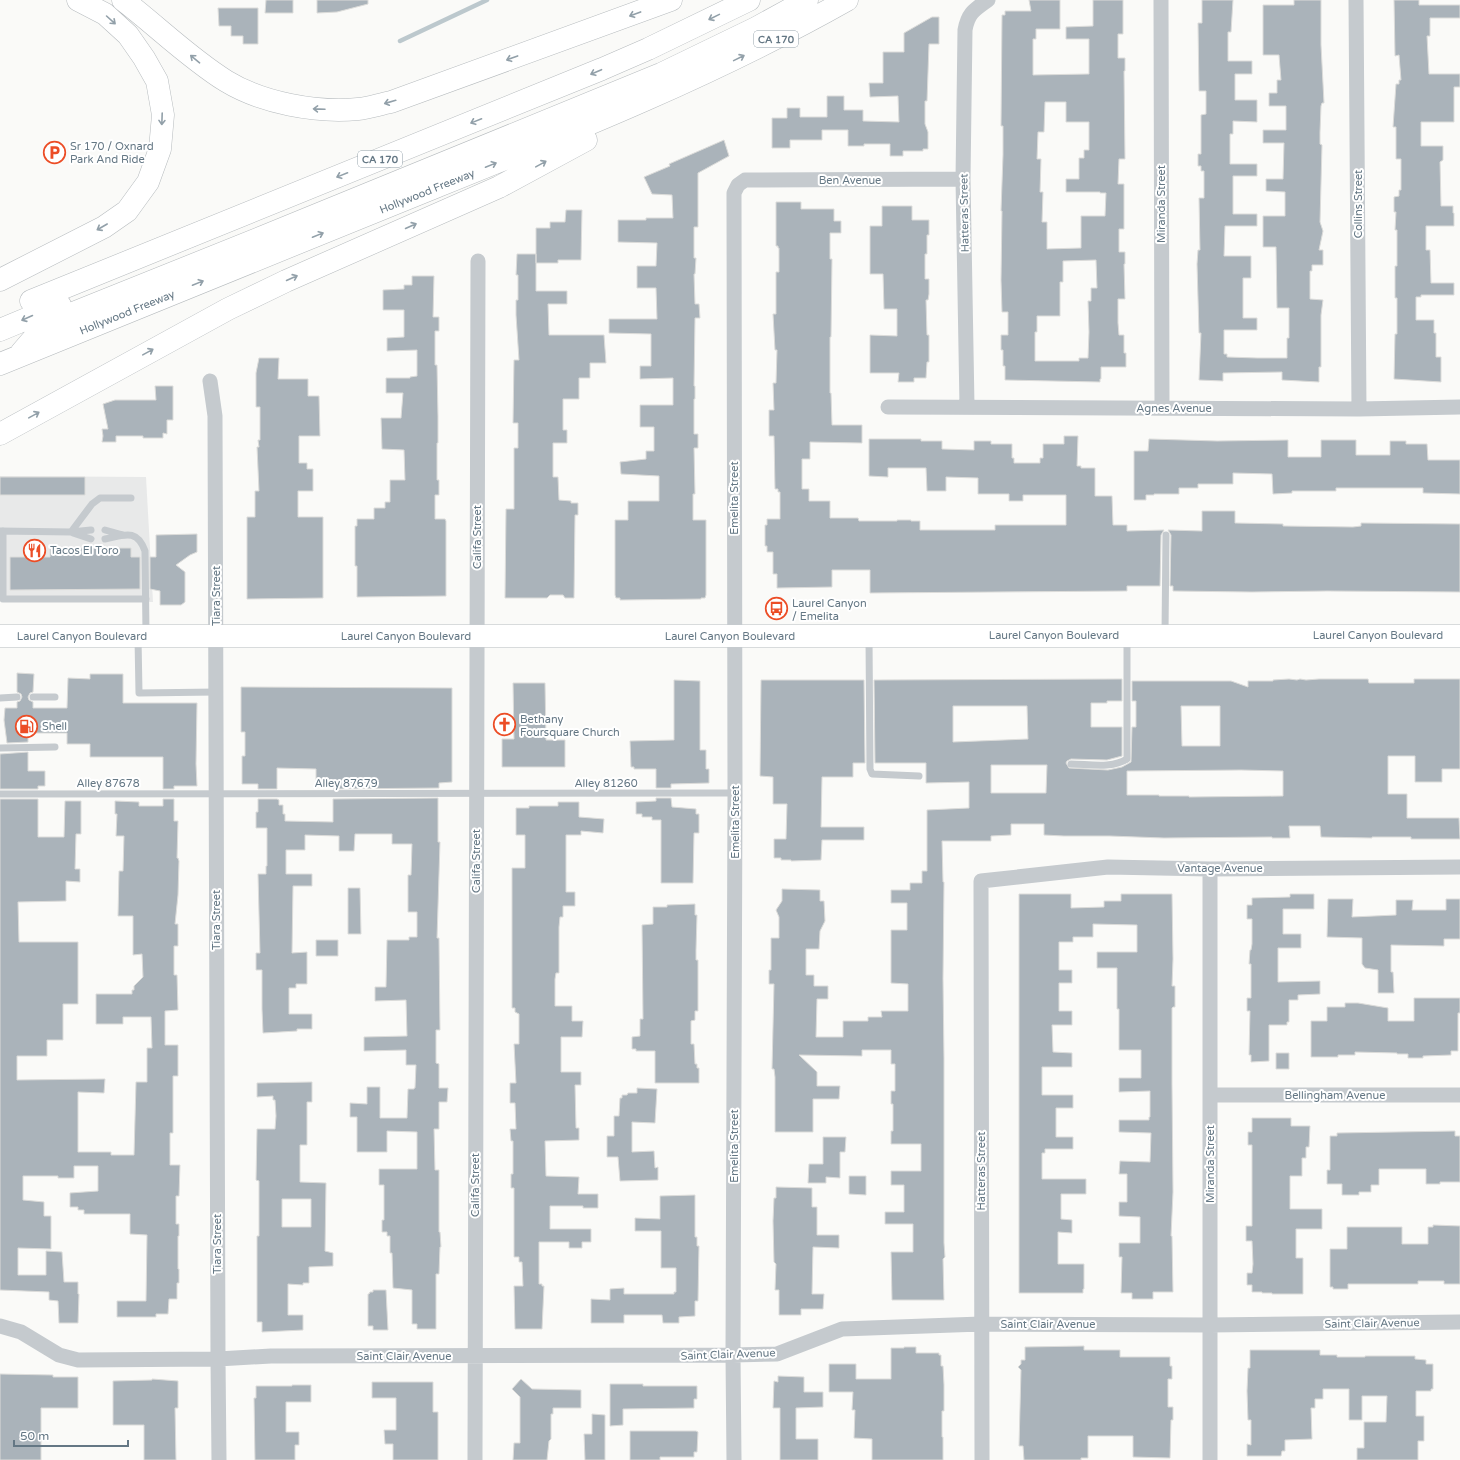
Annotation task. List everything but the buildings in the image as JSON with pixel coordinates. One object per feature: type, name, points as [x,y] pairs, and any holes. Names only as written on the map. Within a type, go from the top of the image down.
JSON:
[{"type":"main road","points":[[4,278],[104,227],[127,211],[148,182],[160,149],[163,115],[157,81],[144,58],[128,35],[105,14],[78,0]]},
{"type":"main road","points":[[123,0],[202,64],[227,81],[265,99],[314,109],[358,109],[391,102],[671,0]]},
{"type":"main road","name":"CA 170","points":[[3,320],[602,69],[648,49],[749,0]]},
{"type":"main road","points":[[3,320],[40,312],[149,270],[366,181],[551,108],[718,34],[785,0]]},
{"type":"main road","points":[[8,360],[46,324],[661,74],[756,28],[807,0]]},
{"type":"main road","name":"Hollywood Freeway","points":[[8,360],[566,135],[704,75],[764,45],[846,0]]},
{"type":"main road","points":[[0,434],[228,309],[286,280],[499,187],[704,75]]},
{"type":"main road","name":"Laurel Canyon Boulevard","points":[[0,636],[1460,636]]},
{"type":"street","name":"Hatteras Street","points":[[967,406],[963,179],[965,30],[970,13],[988,0]]},
{"type":"street","name":"Miranda Street","points":[[1161,0],[1162,408]]},
{"type":"street","name":"Collins Street","points":[[1356,0],[1359,408]]},
{"type":"street","name":"Ben Avenue","points":[[738,185],[745,180],[963,179]]},
{"type":"street","name":"Emelita Street","points":[[734,1460],[734,193],[738,185]]},
{"type":"street","name":"Califa Street","points":[[475,1460],[478,261]]},
{"type":"street","name":"Tiara Street","points":[[210,381],[215,416],[219,1460]]},
{"type":"street","name":"Agnes Avenue","points":[[888,407],[1460,407]]},
{"type":"street","name":"Vantage Avenue","points":[[980,881],[1108,867],[1210,869],[1460,867]]},
{"type":"street","name":"Miranda Street","points":[[1210,869],[1210,1460]]},
{"type":"street","name":"Hatteras Street","points":[[980,881],[980,1324],[982,1460]]},
{"type":"street","name":"Bellingham Avenue","points":[[1210,1095],[1460,1095]]},
{"type":"street","name":"Saint Clair Avenue","points":[[0,1326],[22,1332],[58,1355],[78,1360],[218,1359],[270,1356],[777,1354],[842,1329],[980,1324],[1210,1325],[1460,1322]]},
{"type":"lane","points":[[71,532],[92,504],[100,498],[131,498]]},
{"type":"lane","points":[[91,530],[71,532],[1,531],[3,599],[146,598]]},
{"type":"lane","points":[[105,530],[134,536],[142,542],[145,551],[146,598],[139,693],[216,692]]},
{"type":"lane","points":[[71,532],[91,539]]},
{"type":"lane","points":[[105,539],[125,535]]},
{"type":"lane","points":[[1165,635],[1166,535]]},
{"type":"lane","points":[[869,635],[870,769],[872,774],[919,776]]},
{"type":"lane","points":[[1071,764],[1114,764],[1121,763],[1127,759],[1127,635]]},
{"type":"lane","points":[[0,698],[17,697]]},
{"type":"lane","points":[[33,697],[55,697]]},
{"type":"lane","points":[[0,748],[55,747]]},
{"type":"lane","name":"Alley 81260","points":[[477,794],[735,793]]},
{"type":"lane","name":"Alley 87678","points":[[0,794],[216,794]]},
{"type":"lane","name":"Alley 87679","points":[[216,794],[477,794]]},
{"type":"shaded area","points":[[0,476],[146,477],[153,602],[0,601]]},
{"type":"waterway","points":[[400,41],[487,0]]},
{"type":"place","name":"Sr 170 / Oxnard Park And Ride","points":[[54,152]]},
{"type":"place","name":"Tacos El Toro","points":[[34,550]]},
{"type":"place","name":"Laurel Canyon / Emelita","points":[[777,609]]},
{"type":"place","name":"Bethany Foursquare Church","points":[[504,725]]},
{"type":"place","name":"Shell","points":[[27,726]]}]
